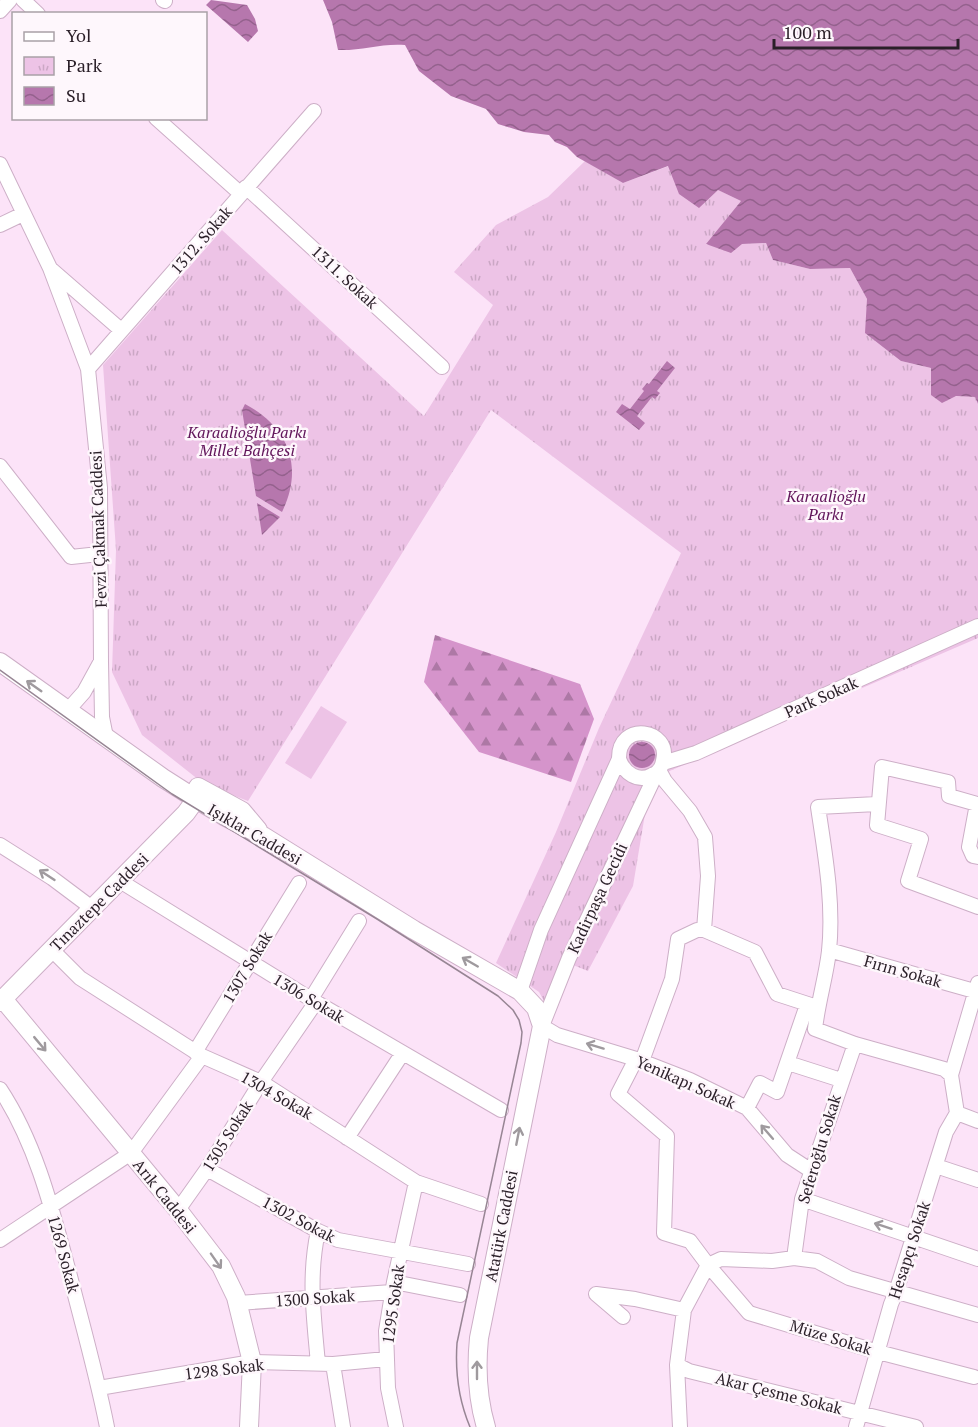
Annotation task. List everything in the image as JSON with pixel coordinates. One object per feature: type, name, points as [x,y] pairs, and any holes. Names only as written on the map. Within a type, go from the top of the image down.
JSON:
[{"type":"street","points":[[0,11],[10,0]]},
{"type":"street","points":[[23,0],[36,12]]},
{"type":"street","name":"1312. Sokak","points":[[88,369],[314,111]]},
{"type":"street","name":"1311. Sokak","points":[[158,120],[243,191],[442,367]]},
{"type":"street","name":"Fevzi Çakmak Caddesi","points":[[0,164],[50,268],[88,369],[100,488],[102,717],[106,737]]},
{"type":"street","points":[[0,225],[23,214]]},
{"type":"street","points":[[50,268],[121,330]]},
{"type":"street","points":[[0,466],[70,557],[99,554]]},
{"type":"street","name":"Park Sokak","points":[[660,768],[978,626]]},
{"type":"street","name":"Fevzi Çakmak Caddesi","points":[[68,710],[84,692],[101,661]]},
{"type":"street","name":"Işıklar Caddesi","points":[[0,662],[196,799],[263,836],[406,925],[520,991]]},
{"type":"street","points":[[542,1026],[536,1008],[520,991],[541,930],[620,759],[621,748],[627,738],[644,733],[655,737],[662,746],[664,758],[660,768],[646,778],[634,777],[624,770],[620,759]]},
{"type":"street","points":[[978,857],[973,856],[969,847],[977,804],[949,796],[948,782],[882,767],[877,804],[877,825],[921,839],[908,881],[978,907]]},
{"type":"street","points":[[660,768],[665,781],[690,811],[705,837],[708,876],[704,930]]},
{"type":"street","name":"Kadirpaşa Gecidi","points":[[542,1026],[569,958],[660,768]]},
{"type":"street","points":[[163,778],[197,786],[242,811],[263,836]]},
{"type":"street","name":"Tınaztepe Caddesi","points":[[1,1000],[186,813],[196,799]]},
{"type":"street","points":[[747,1108],[760,1083],[777,1092],[812,1006],[829,950],[829,883],[818,807],[877,804]]},
{"type":"street","points":[[0,845],[52,878],[92,908]]},
{"type":"street","name":"1306 Sokak","points":[[120,881],[402,1054],[501,1110]]},
{"type":"street","name":"1307 Sokak","points":[[131,1154],[199,1054],[299,883]]},
{"type":"street","name":"1305 Sokak","points":[[178,1210],[207,1169],[313,1000],[359,921]]},
{"type":"street","points":[[639,1060],[672,979],[678,939],[697,930],[704,930],[755,952],[777,994],[812,1006]]},
{"type":"street","name":"1304 Sokak","points":[[52,950],[80,978],[199,1054],[261,1082],[416,1182],[481,1204]]},
{"type":"street","name":"Fırın Sokak","points":[[829,950],[978,989]]},
{"type":"street","points":[[978,989],[951,1075],[957,1113],[978,1121]]},
{"type":"street","name":"Arık Caddesi","points":[[1,1000],[178,1210],[220,1266],[238,1303],[252,1362],[249,1427]]},
{"type":"street","points":[[812,1006],[815,1029],[855,1044],[944,1069],[951,1075]]},
{"type":"street","name":"Yenikapı Sokak","points":[[542,1026],[557,1035],[639,1060],[690,1080],[747,1108],[787,1155],[810,1170]]},
{"type":"street","name":"Atatürk Caddesi","points":[[486,1427],[477,1377],[479,1338],[542,1026]]},
{"type":"street","name":"Seferoğlu Sokak","points":[[794,1258],[802,1199],[810,1170],[855,1044]]},
{"type":"street","points":[[346,1138],[402,1054]]},
{"type":"street","name":"Müze Sokak","points":[[639,1060],[618,1094],[667,1136],[664,1233],[690,1240],[749,1313],[878,1352],[974,1377]]},
{"type":"street","points":[[788,1063],[841,1080]]},
{"type":"street","name":"1269 Sokak","points":[[0,1089],[11,1105],[28,1141],[51,1206],[99,1388],[107,1427]]},
{"type":"street","name":"Hesapçı Sokak","points":[[856,1427],[891,1304],[946,1132],[957,1113]]},
{"type":"street","points":[[0,1240],[131,1154]]},
{"type":"street","points":[[936,1166],[978,1180]]},
{"type":"street","name":"1302 Sokak","points":[[207,1169],[318,1231],[352,1244],[468,1264]]},
{"type":"street","name":"1295 Sokak","points":[[396,1427],[388,1388],[386,1331],[393,1287],[416,1182]]},
{"type":"street","points":[[802,1199],[978,1259]]},
{"type":"street","points":[[318,1231],[312,1262],[312,1298],[318,1364]]},
{"type":"street","points":[[680,1427],[677,1365],[684,1310],[708,1265],[722,1259],[772,1261],[794,1258],[817,1261],[849,1278],[978,1315]]},
{"type":"street","name":"1300 Sokak","points":[[238,1303],[312,1298],[393,1287],[427,1288],[460,1295]]},
{"type":"street","points":[[623,1317],[596,1294],[635,1299],[684,1310]]},
{"type":"street","name":"1298 Sokak","points":[[99,1388],[252,1362],[333,1364],[386,1359]]},
{"type":"street","points":[[333,1364],[343,1427]]},
{"type":"street","name":"Akar Çesme Sokak","points":[[677,1365],[689,1371],[916,1427]]},
{"type":"green space","name":"Karaalioğlu Parkı","points":[[585,161],[623,183],[669,166],[741,201],[706,245],[766,243],[773,260],[810,269],[850,268],[901,361],[931,368],[931,395],[975,397],[978,404],[978,638],[665,773],[649,790],[633,886],[588,971],[568,963],[545,1003],[539,992],[496,963],[556,832],[599,728],[681,553],[491,410],[248,801],[204,784],[142,735],[112,672],[116,550],[103,365],[222,230],[424,416],[493,305],[454,272],[496,225],[548,197]]},
{"type":"green space","points":[[435,635],[580,684],[594,719],[571,782],[479,752],[424,682]]},
{"type":"green space","points":[[321,706],[347,722],[311,779],[285,763]]},
{"type":"water","points":[[211,0],[247,5],[255,19],[258,31],[248,42],[206,5]]},
{"type":"water","points":[[323,0],[978,0],[978,404],[975,397],[956,396],[942,403],[931,395],[931,368],[901,361],[865,333],[867,299],[850,268],[810,269],[773,260],[766,243],[742,244],[731,253],[706,244],[741,201],[718,190],[699,208],[679,194],[668,166],[623,183],[577,157],[549,135],[524,132],[498,124],[486,109],[451,96],[419,71],[405,45],[338,50],[332,22]]},
{"type":"water","points":[[667,361],[675,368],[657,391],[660,393],[655,399],[652,397],[637,416],[645,423],[639,430],[616,412],[622,404],[630,409],[644,391],[642,389],[647,383],[649,384]]},
{"type":"water","points":[[245,404],[272,424],[282,436],[288,450],[292,464],[292,479],[282,512],[256,496],[242,410]]},
{"type":"water","points":[[257,503],[280,517],[262,535]]},
{"type":"water","points":[[642,742],[651,746],[655,755],[651,764],[642,768],[633,764],[629,755],[633,746]]},
{"type":"tram line","points":[[0,670],[172,794],[377,919],[498,996],[513,1010],[522,1032],[521,1043],[457,1343],[459,1386],[470,1427]]},
{"type":"park label","name":"Karaalioğlu Parkı Millet Bahçesi","points":[[247,441]]}]
